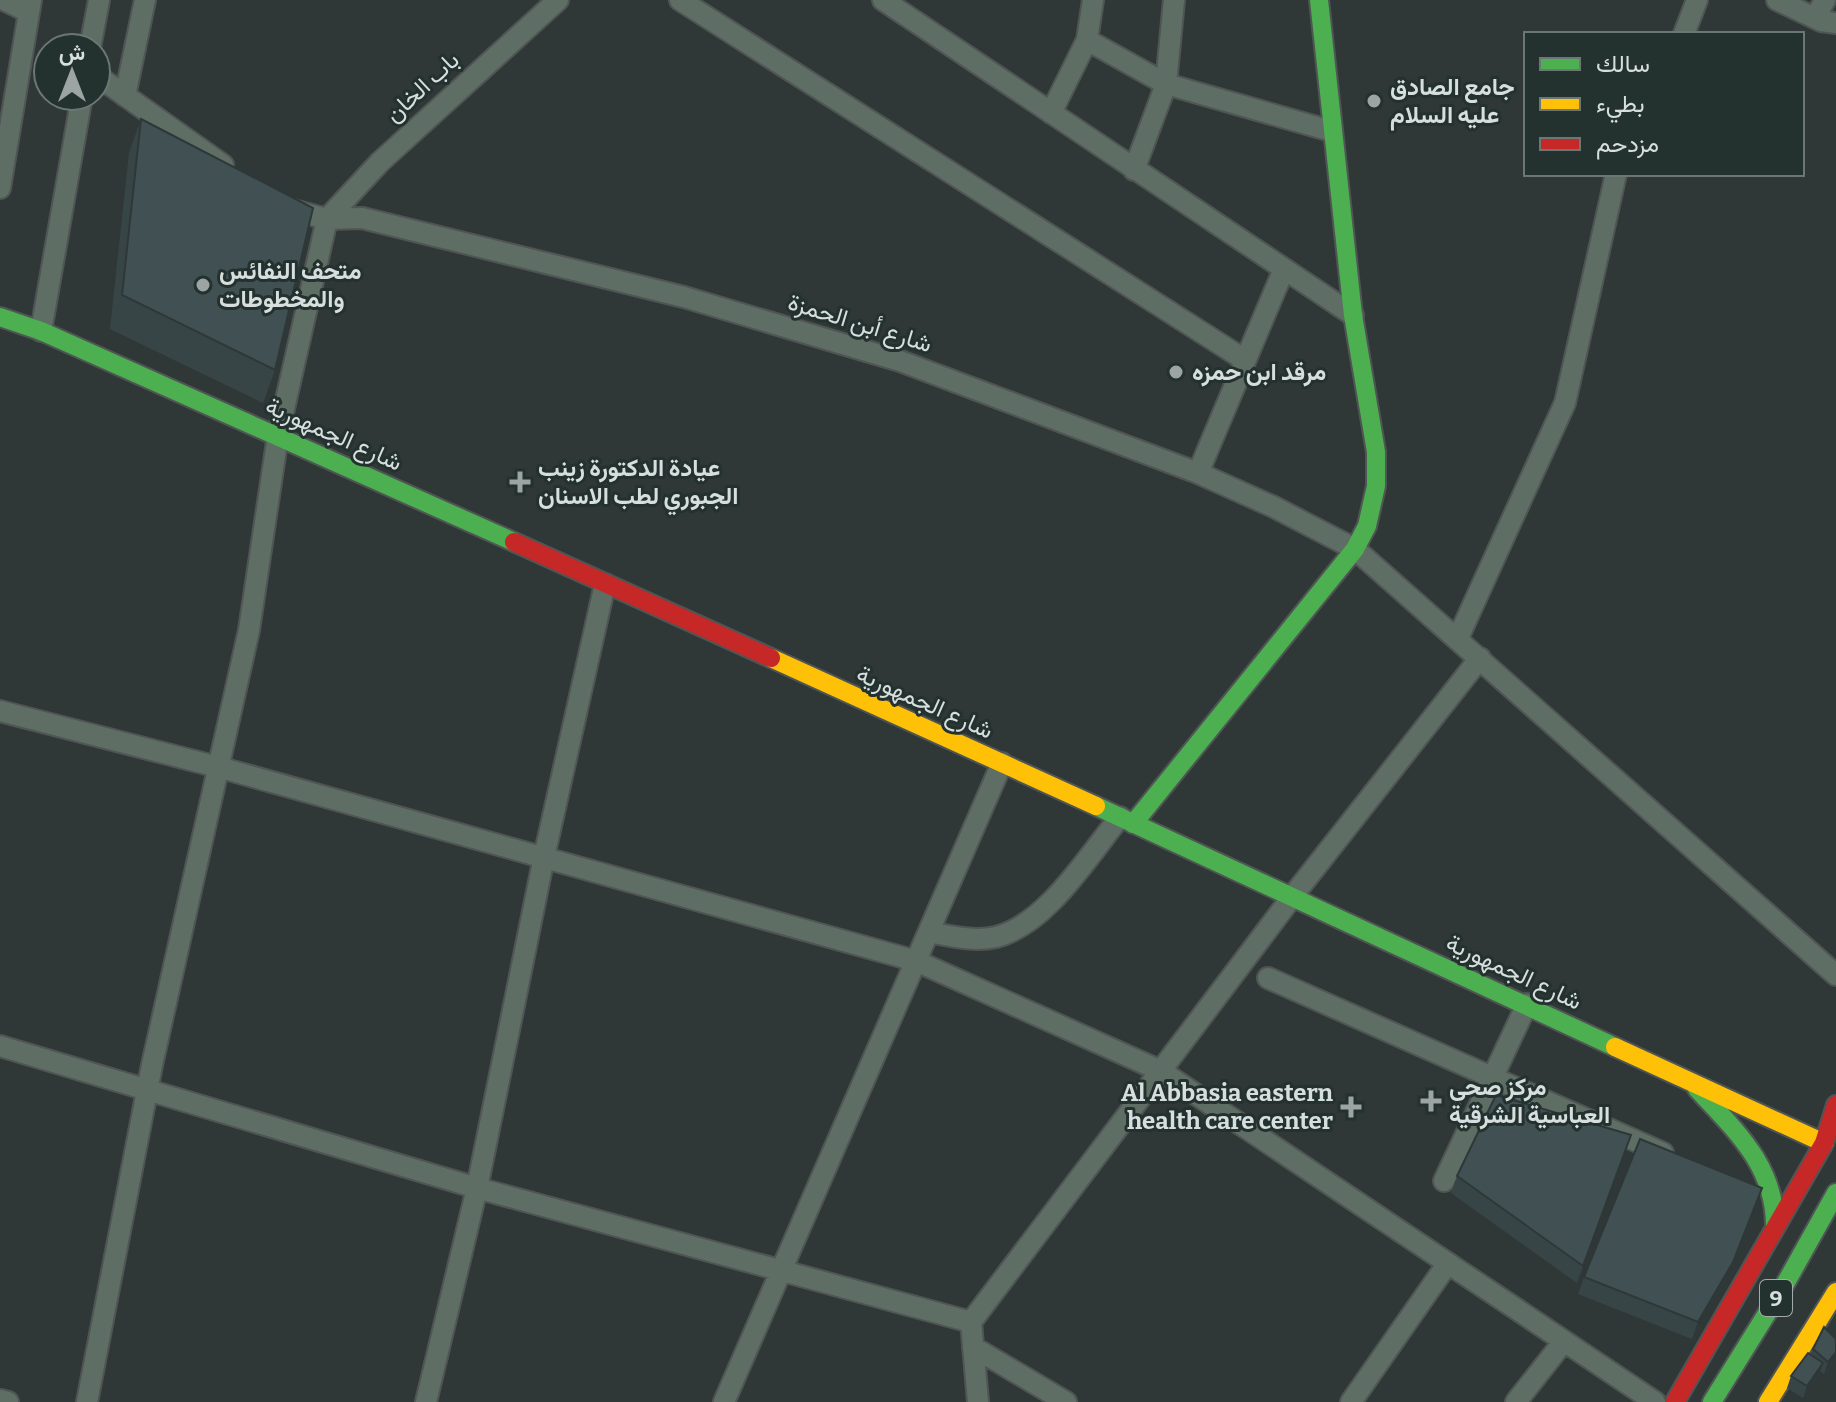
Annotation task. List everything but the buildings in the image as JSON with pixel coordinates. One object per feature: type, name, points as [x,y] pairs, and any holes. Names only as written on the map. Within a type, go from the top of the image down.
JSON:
[{"type":"main road","points":[[1126,820],[1355,549],[1367,526],[1373,499],[1376,452],[1353,315],[1319,0]]},
{"type":"main road","name":"شارع الجمهورية","points":[[0,317],[41,331],[278,435],[1002,763],[1824,1143]]},
{"type":"main road","points":[[1689,1079],[1761,1166],[1775,1199],[1775,1228]]},
{"type":"main road","points":[[1675,1402],[1824,1143],[1836,1105]]},
{"type":"main road","name":"9","points":[[1712,1402],[1784,1286],[1836,1193]]},
{"type":"main road","points":[[1768,1402],[1830,1315],[1836,1292]]},
{"type":"street","points":[[0,188],[30,6],[4,0]]},
{"type":"street","points":[[93,32],[99,0]]},
{"type":"street","points":[[125,96],[145,0]]},
{"type":"street","name":"باب الخان","points":[[327,219],[380,162],[558,0]]},
{"type":"street","points":[[680,0],[1245,360]]},
{"type":"street","points":[[883,0],[1353,315]]},
{"type":"street","points":[[1051,113],[1087,40],[1093,0]]},
{"type":"street","points":[[1134,170],[1166,84],[1174,0]]},
{"type":"street","points":[[1685,32],[1697,0]]},
{"type":"street","points":[[1777,0],[1820,9],[1836,23]]},
{"type":"street","points":[[1087,40],[1166,84],[1331,131]]},
{"type":"street","points":[[112,87],[238,176]]},
{"type":"street","points":[[41,331],[79,112]]},
{"type":"street","points":[[1458,638],[1565,403],[1616,176]]},
{"type":"street","name":"شارع أبن الحمزة","points":[[267,197],[288,210],[327,219],[362,218],[684,297],[900,361],[1198,473],[1274,507],[1355,549],[1836,975]]},
{"type":"street","points":[[87,1402],[147,1089],[249,630],[278,435],[327,219]]},
{"type":"street","points":[[1198,473],[1284,269]]},
{"type":"street","points":[[426,1402],[477,1188],[544,857],[605,584]]},
{"type":"street","points":[[978,1402],[971,1322],[1292,897],[1480,658]]},
{"type":"street","points":[[0,711],[218,767],[916,961],[1161,1071],[1655,1402]]},
{"type":"street","points":[[724,1402],[1002,763]]},
{"type":"street","points":[[929,932],[968,939],[996,937],[1022,925],[1047,907],[1126,820]]},
{"type":"street","points":[[1268,978],[1678,1160]]},
{"type":"street","points":[[1444,1181],[1527,1004]]},
{"type":"street","points":[[0,1046],[477,1188],[971,1322]]},
{"type":"street","points":[[1351,1402],[1448,1263]]},
{"type":"street","points":[[1516,1402],[1564,1341]]},
{"type":"street","points":[[973,1347],[1066,1402]]},
{"type":"street","points":[[0,1400],[8,1402]]},
{"type":"traffic: fast","points":[[1133,824],[1355,549],[1367,526],[1376,486],[1376,452],[1353,315],[1319,0]]},
{"type":"traffic: fast","points":[[0,317],[41,331],[514,542]]},
{"type":"traffic: fast","points":[[1096,806],[1615,1047]]},
{"type":"traffic: fast","points":[[1697,1089],[1739,1135],[1761,1168],[1774,1206],[1775,1228]]},
{"type":"traffic: fast","points":[[1712,1402],[1784,1286],[1836,1193]]},
{"type":"traffic: slow","points":[[771,658],[1096,806]]},
{"type":"traffic: slow","points":[[1615,1047],[1824,1143]]},
{"type":"traffic: slow","points":[[1768,1402],[1836,1292]]},
{"type":"traffic: jam","points":[[514,542],[771,658]]},
{"type":"traffic: jam","points":[[1675,1402],[1824,1143],[1836,1105]]},
{"type":"place","name":"جامع الصادق عليه السلام","points":[[1374,101]]},
{"type":"place","name":"متحف النفائس والمخطوطات","points":[[203,285]]},
{"type":"place","name":"مرقد ابن حمزه","points":[[1176,372]]},
{"type":"place","name":"عيادة الدكتورة زينب الجبوري لطب الاسنان","points":[[520,482]]},
{"type":"place","name":"مركز صحي العباسية الشرقية","points":[[1431,1101]]},
{"type":"place","name":"Al Abbasia eastern health care center","points":[[1351,1107]]}]
